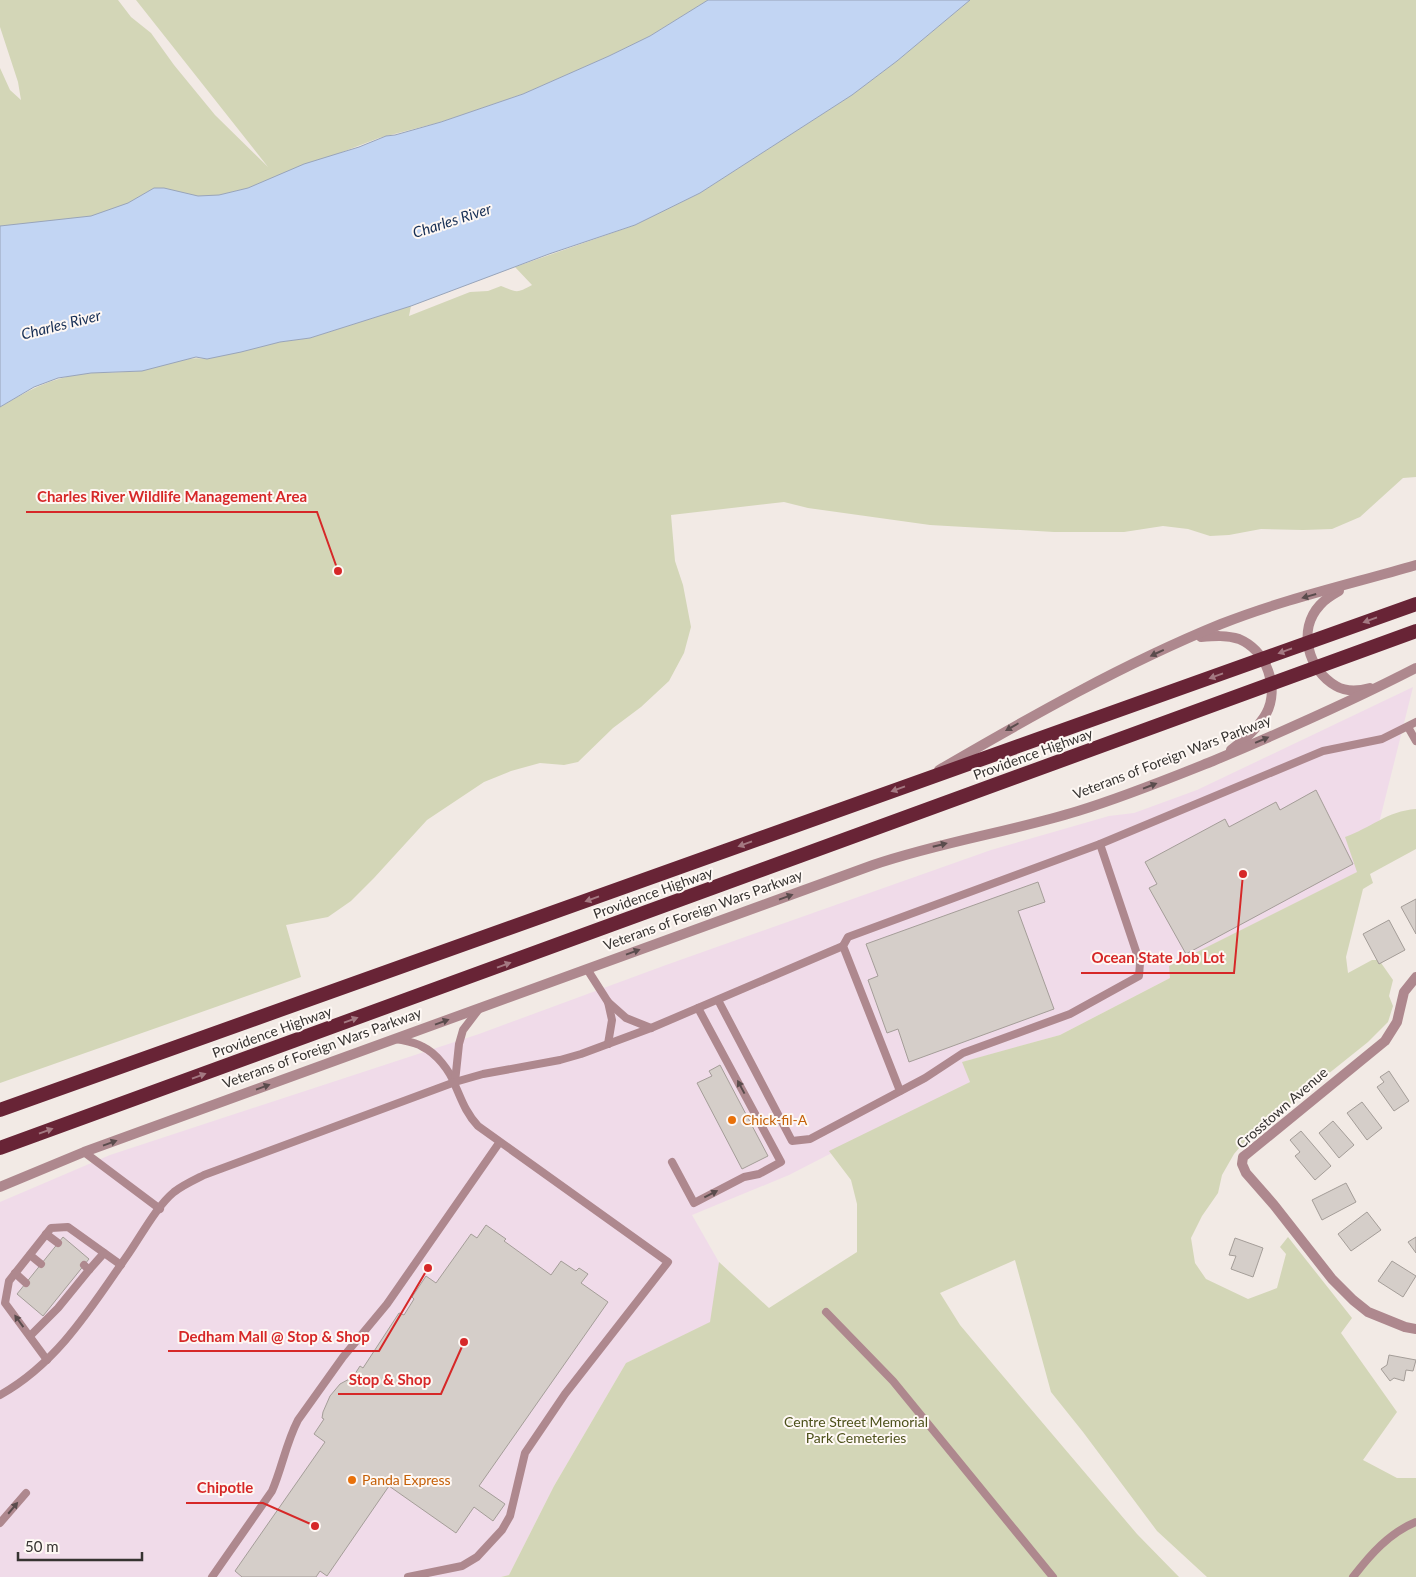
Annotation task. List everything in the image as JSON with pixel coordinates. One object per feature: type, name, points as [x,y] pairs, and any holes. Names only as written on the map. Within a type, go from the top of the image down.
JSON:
[{"type":"highway","points":[[1262,659],[1416,604]]},
{"type":"highway","points":[[1317,668],[1416,631]]},
{"type":"highway","name":"Providence Highway","points":[[0,1110],[1262,659]]},
{"type":"highway","name":"Providence Highway","points":[[0,1148],[1317,668]]},
{"type":"street","points":[[917,783],[1025,720],[1144,659],[1186,640],[1250,614],[1416,565]]},
{"type":"street","points":[[1355,582],[1330,596],[1319,606],[1308,631],[1307,643],[1310,657],[1317,668],[1336,686],[1347,690],[1368,689],[1389,682]]},
{"type":"street","points":[[1186,640],[1211,636],[1227,636],[1240,640],[1253,648],[1270,672],[1272,684],[1271,699],[1266,714],[1258,725],[1236,746],[1217,759]]},
{"type":"street","name":"Veterans of Foreign Wars Parkway","points":[[0,1187],[84,1152],[898,856],[1083,810],[1142,789],[1326,713],[1416,668]]},
{"type":"street","name":"Crosstown Avenue","points":[[1416,977],[1404,992],[1398,1022],[1385,1041],[1243,1157],[1242,1164],[1246,1173],[1274,1205],[1332,1279],[1353,1300],[1368,1312],[1405,1327],[1416,1329]]},
{"type":"lane","points":[[0,1394],[23,1381],[47,1360],[76,1329],[160,1208],[173,1193],[189,1182],[455,1082],[483,1074],[560,1060],[651,1028],[843,946],[848,937],[860,932],[1100,844],[1323,751],[1382,739],[1416,722]]},
{"type":"lane","points":[[1408,727],[1416,741]]},
{"type":"lane","points":[[718,1000],[792,1141],[810,1139],[925,1078],[963,1053],[1070,1014],[1139,976],[1140,963],[1100,844]]},
{"type":"lane","points":[[843,946],[900,1091]]},
{"type":"lane","points":[[588,969],[608,1002],[626,1018],[651,1028]]},
{"type":"lane","points":[[608,1002],[612,1020],[608,1044]]},
{"type":"lane","points":[[455,1082],[459,1044],[463,1030],[480,1008]]},
{"type":"lane","points":[[672,1162],[694,1203],[744,1177],[759,1174],[781,1162],[698,1008]]},
{"type":"lane","points":[[396,1038],[424,1048],[444,1066],[455,1082],[469,1117],[478,1126],[668,1262],[565,1394],[526,1453],[510,1516],[502,1530],[477,1557],[462,1566],[408,1577]]},
{"type":"lane","points":[[212,1577],[272,1491],[279,1476],[292,1432],[298,1420],[343,1357],[387,1304],[500,1142]]},
{"type":"lane","points":[[84,1152],[160,1208]]},
{"type":"lane","points":[[47,1360],[5,1303],[9,1281],[50,1228],[68,1227],[121,1265]]},
{"type":"lane","points":[[46,1234],[58,1244]]},
{"type":"lane","points":[[30,1336],[87,1268],[104,1253]]},
{"type":"lane","points":[[30,1255],[41,1264]]},
{"type":"lane","points":[[15,1273],[26,1283]]},
{"type":"lane","points":[[826,1312],[893,1381],[1053,1577]]},
{"type":"lane","points":[[0,1523],[26,1493]]},
{"type":"lane","points":[[1353,1577],[1374,1551],[1399,1531],[1416,1522]]},
{"type":"shaded area","points":[[1413,687],[1368,867],[1170,966],[1170,978],[1060,1035],[963,1062],[970,1082],[789,1175],[692,1215],[744,1306],[626,1363],[554,1486],[509,1575],[501,1577],[0,1577],[0,1202],[110,1155],[479,1034],[666,965],[991,850],[1109,816],[1134,813],[1197,790]]},
{"type":"green space","points":[[0,0],[118,0],[131,17],[151,33],[174,65],[215,115],[268,167],[136,0],[708,0],[650,36],[523,94],[441,122],[379,138],[248,188],[199,200],[154,188],[130,202],[114,215],[41,222],[0,229],[0,68],[10,90],[21,100],[18,82],[0,27]]},
{"type":"green space","points":[[970,0],[1416,0],[1416,477],[1403,478],[1360,517],[1332,529],[1261,529],[1229,535],[1210,536],[1188,529],[1163,526],[1124,532],[1054,532],[930,525],[808,508],[784,502],[671,515],[675,561],[683,585],[691,627],[684,653],[669,681],[641,707],[613,728],[578,762],[564,765],[540,763],[511,771],[484,782],[427,820],[351,901],[328,917],[286,925],[301,977],[0,1083],[0,407],[44,384],[80,374],[137,371],[191,358],[207,359],[280,342],[310,338],[411,306],[409,316],[470,292],[488,291],[501,286],[514,291],[523,290],[532,285],[515,267],[635,225],[700,193],[852,95],[897,61]]},
{"type":"green space","name":"Centre Street Memorial Park Cemeteries","points":[[1416,809],[1416,849],[1370,874],[1373,883],[1363,889],[1346,957],[1348,973],[1372,960],[1379,960],[1393,980],[1389,996],[1393,1006],[1388,1022],[1368,1042],[1247,1139],[1234,1154],[1222,1175],[1218,1193],[1202,1216],[1191,1238],[1195,1263],[1206,1279],[1248,1299],[1277,1288],[1286,1254],[1280,1247],[1288,1237],[1352,1318],[1341,1333],[1397,1412],[1363,1460],[1397,1478],[1416,1478],[1416,1577],[1207,1577],[1157,1531],[1051,1392],[1015,1260],[940,1293],[960,1325],[997,1369],[1137,1534],[1179,1577],[501,1577],[509,1575],[554,1486],[626,1363],[710,1322],[719,1262],[769,1308],[857,1252],[857,1204],[851,1180],[829,1151],[970,1082],[962,1062],[1060,1035],[1170,978],[1169,966],[1357,872],[1345,837],[1388,816]]},
{"type":"water","name":"Charles River","points":[[708,0],[970,0],[897,61],[852,95],[700,193],[635,225],[549,254],[411,306],[310,338],[280,342],[207,359],[196,357],[142,371],[91,373],[58,378],[34,387],[0,407],[0,226],[91,216],[128,203],[154,188],[164,188],[198,196],[219,195],[248,188],[304,164],[359,147],[386,136],[441,122],[523,94],[650,36]]},
{"type":"building","points":[[1316,790],[1353,864],[1186,954],[1149,888],[1157,884],[1145,862],[1225,819],[1229,827],[1276,802],[1280,810]]},
{"type":"building","points":[[1038,882],[1045,902],[1018,911],[1054,1009],[909,1062],[898,1029],[887,1033],[868,980],[878,976],[866,944]]},
{"type":"building","points":[[1416,899],[1416,934],[1401,907]]},
{"type":"building","points":[[1389,920],[1405,950],[1379,964],[1363,934]]},
{"type":"building","name":"Chick-fil-A","points":[[720,1065],[768,1156],[742,1169],[697,1083],[712,1076],[709,1071]]},
{"type":"building","points":[[1389,1071],[1409,1101],[1394,1111],[1377,1087],[1384,1082],[1380,1077]]},
{"type":"building","points":[[1362,1102],[1382,1128],[1367,1140],[1347,1113]]},
{"type":"building","points":[[1333,1121],[1354,1145],[1339,1158],[1319,1133]]},
{"type":"building","points":[[1301,1131],[1331,1166],[1315,1180],[1295,1156],[1300,1152],[1290,1140]]},
{"type":"building","points":[[1346,1183],[1356,1202],[1322,1220],[1312,1200]]},
{"type":"building","points":[[1367,1212],[1381,1230],[1351,1251],[1338,1234]]},
{"type":"building","points":[[486,1225],[506,1239],[504,1241],[551,1275],[561,1261],[576,1271],[579,1268],[588,1274],[581,1283],[608,1302],[479,1486],[505,1504],[493,1521],[474,1507],[456,1533],[389,1486],[327,1576],[320,1571],[316,1577],[242,1577],[235,1571],[325,1442],[314,1434],[324,1419],[322,1418],[323,1412],[330,1396],[340,1384],[353,1377],[360,1366],[363,1368],[399,1313],[404,1315],[414,1299],[412,1297],[426,1276],[436,1283],[471,1234],[477,1238]]},
{"type":"building","points":[[63,1237],[89,1259],[43,1316],[17,1294]]},
{"type":"building","points":[[1416,1237],[1416,1253],[1408,1242]]},
{"type":"building","points":[[1235,1238],[1263,1248],[1253,1277],[1231,1269],[1236,1256],[1229,1255]]},
{"type":"building","points":[[1392,1261],[1416,1276],[1403,1297],[1378,1281]]},
{"type":"building","points":[[1389,1355],[1416,1360],[1413,1371],[1406,1370],[1404,1381],[1394,1378],[1390,1381],[1381,1369],[1387,1365]]},
{"type":"place","name":"Charles River Wildlife Management Area","points":[[338,571]]},
{"type":"place","name":"Ocean State Job Lot","points":[[1243,874]]},
{"type":"place","name":"Chick-fil-A","points":[[732,1120]]},
{"type":"place","name":"Dedham Mall @ Stop & Shop","points":[[428,1268]]},
{"type":"place","name":"Stop & Shop","points":[[464,1342]]},
{"type":"place","name":"Panda Express","points":[[352,1480]]},
{"type":"place","name":"Chipotle","points":[[315,1526]]}]
